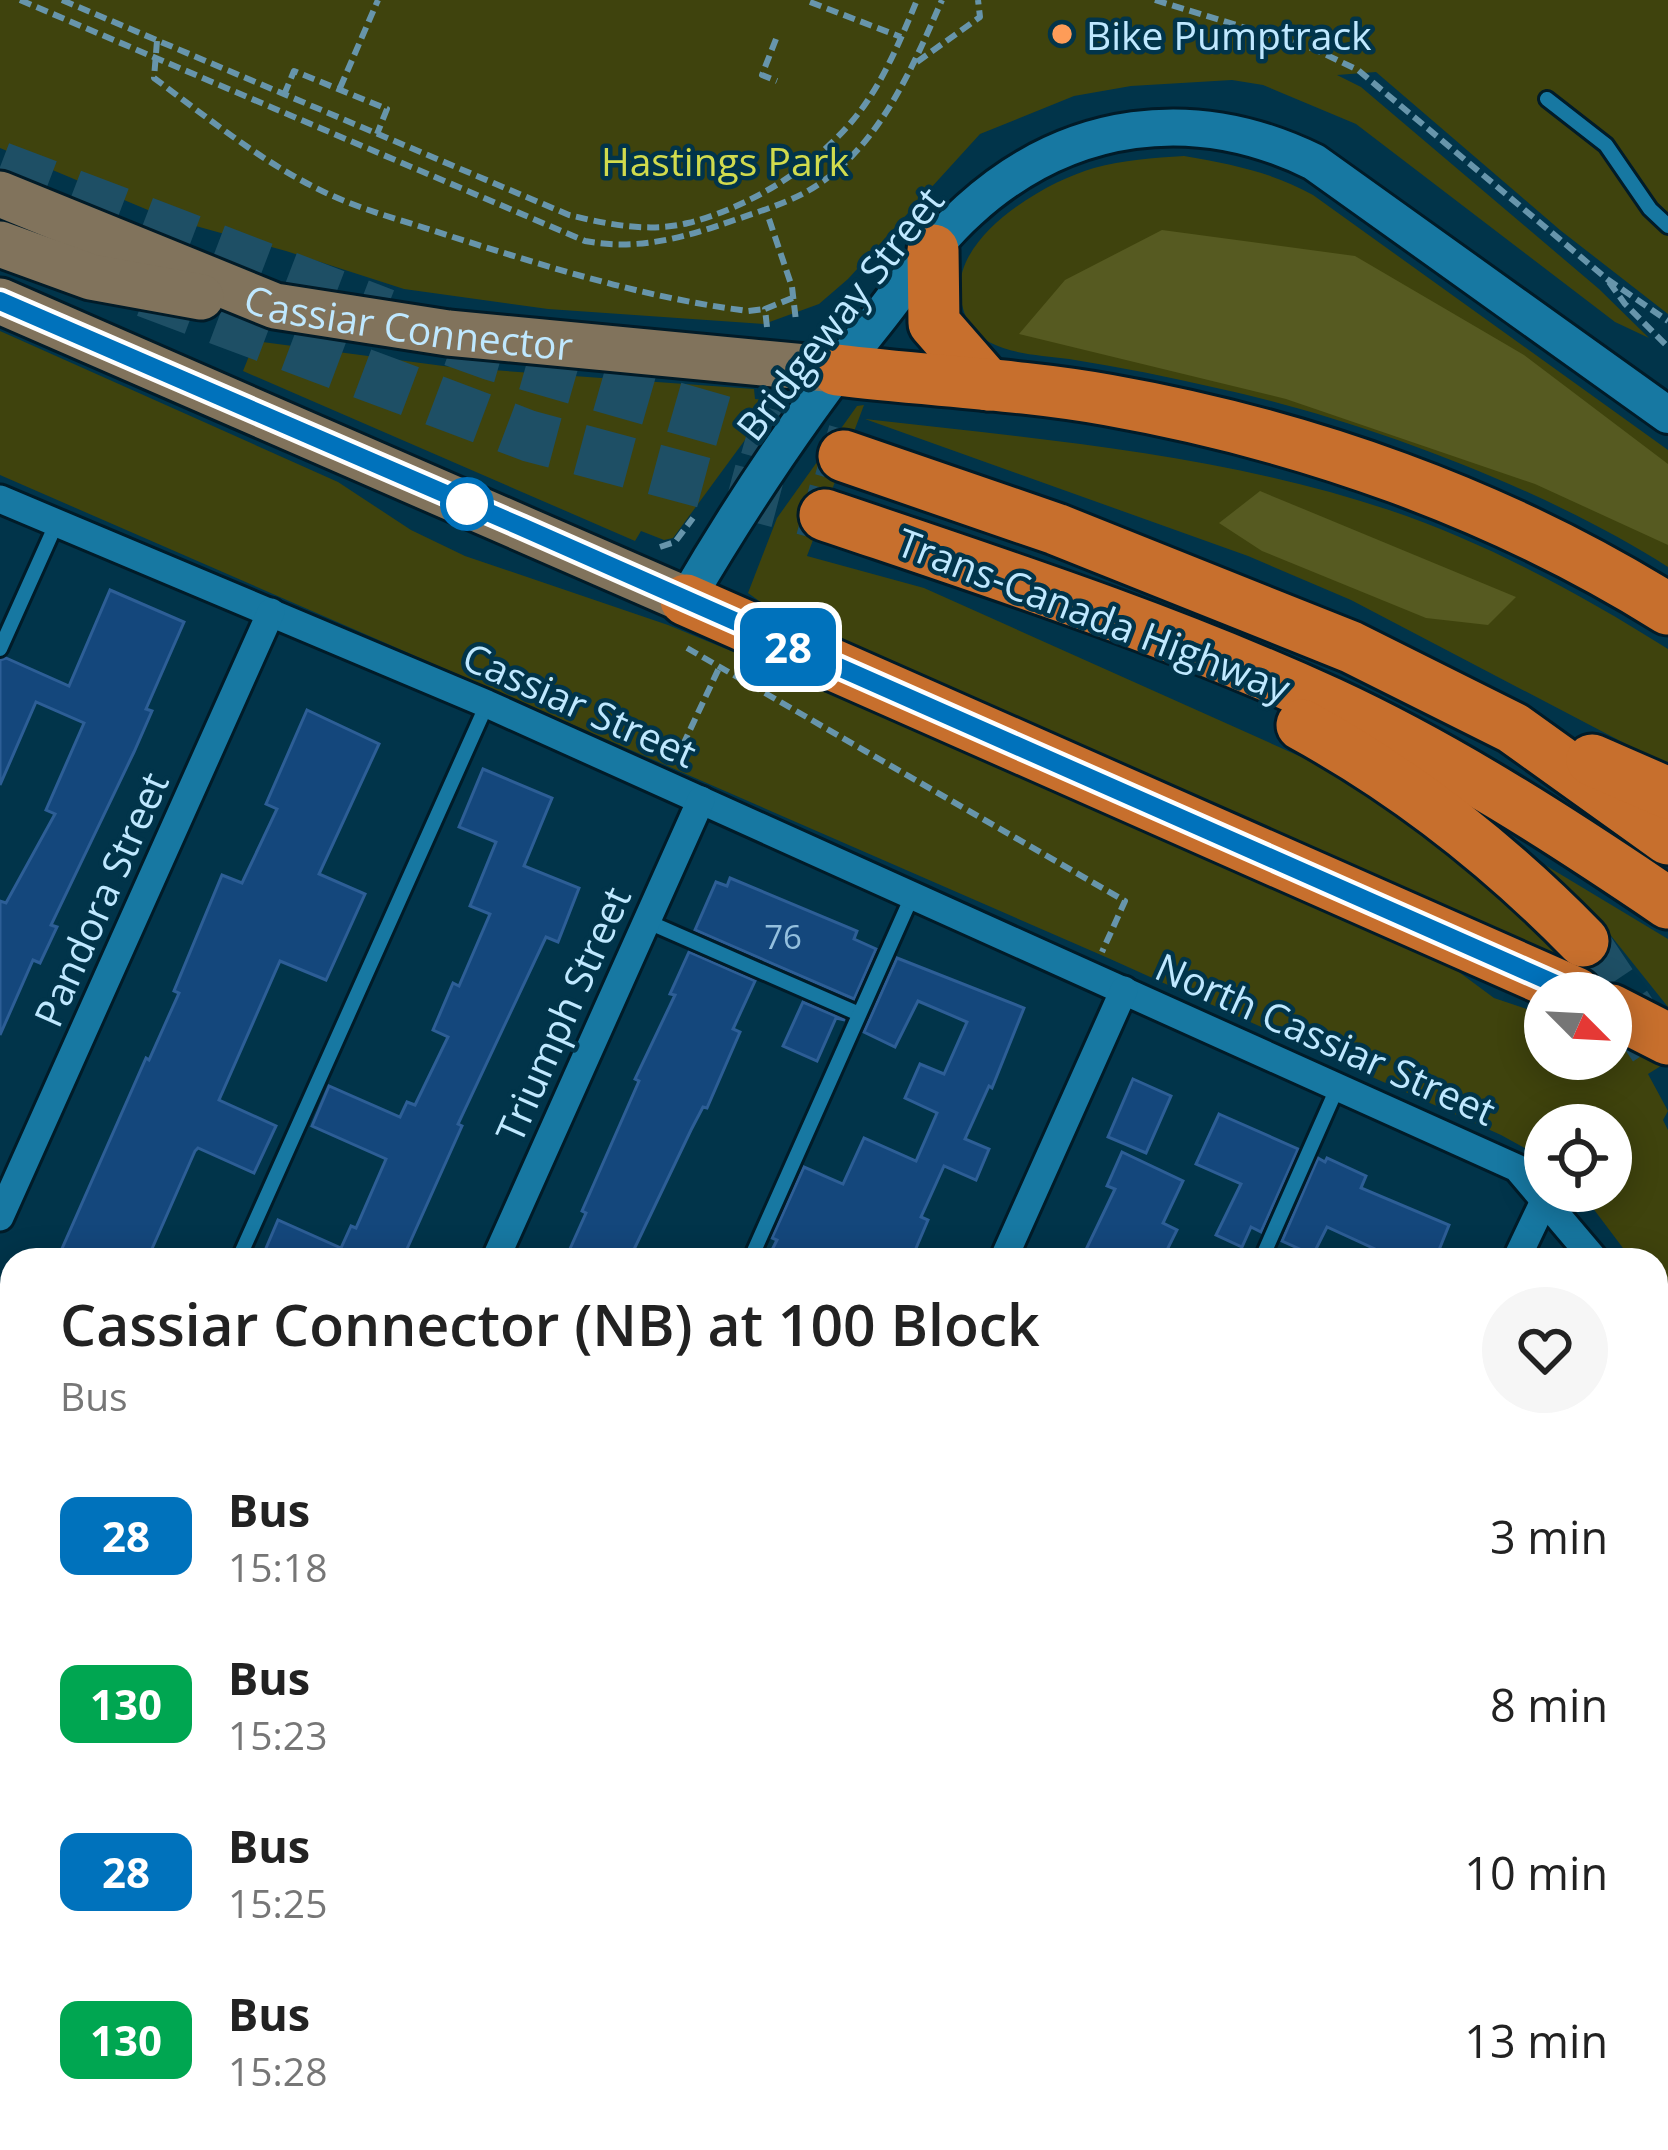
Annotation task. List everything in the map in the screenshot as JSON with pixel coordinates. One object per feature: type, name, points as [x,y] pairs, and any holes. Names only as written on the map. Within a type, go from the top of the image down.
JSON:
[{"type":"highway","points":[[933,250],[934,323],[988,385]]},
{"type":"highway","points":[[837,370],[1107,400],[1317,451],[1402,478],[1514,525],[1668,608]]},
{"type":"highway","name":"Trans-Canada Highway","points":[[844,456],[1056,529],[1352,647],[1513,728],[1668,839]]},
{"type":"highway","name":"Trans-Canada Highway","points":[[825,515],[1161,631],[1333,705],[1463,772],[1668,903]]},
{"type":"highway","points":[[1035,586],[1308,728],[1407,787],[1534,891],[1583,941]]},
{"type":"highway","points":[[685,623],[1525,972]]},
{"type":"highway","points":[[1513,728],[1668,794]]},
{"type":"highway","points":[[1632,1021],[1668,1039]]},
{"type":"main road","name":"Cassiar Connector","points":[[0,194],[275,306],[448,333],[837,370]]},
{"type":"main road","points":[[0,244],[91,277],[167,293],[275,306]]},
{"type":"main road","points":[[0,301],[685,623]]},
{"type":"street","name":"Bridgeway Street","points":[[685,623],[837,370],[933,250],[966,212],[1009,177],[1080,140],[1161,127],[1232,133],[1275,143],[1314,162],[1668,415]]},
{"type":"street","name":"Cassiar Street","points":[[0,499],[487,704],[1124,989]]},
{"type":"street","name":"Pandora Street","points":[[0,1217],[271,612]]},
{"type":"street","name":"Triumph Street","points":[[500,1248],[701,800]]},
{"type":"street","name":"North Cassiar Street","points":[[1124,989],[1524,1175]]},
{"type":"street","points":[[1008,1248],[1124,989]]},
{"type":"street","points":[[1522,1248],[1539,1212]]},
{"type":"street","name":"North Cassiar Street","points":[[1558,1212],[1586,1248]]},
{"type":"lane","points":[[1547,99],[1606,145],[1650,209],[1668,226]]},
{"type":"lane","points":[[0,649],[57,522]]},
{"type":"lane","points":[[243,1248],[487,704]]},
{"type":"lane","points":[[754,1248],[913,894]]},
{"type":"lane","points":[[646,921],[859,1014]]},
{"type":"lane","points":[[1266,1248],[1338,1086]]},
{"type":"path","points":[[20,0],[585,241],[614,246],[671,241],[807,191],[846,162],[887,111],[942,0]]},
{"type":"path","points":[[62,0],[568,215],[614,226],[686,224],[761,194],[817,156],[868,102],[916,0]]},
{"type":"path","points":[[340,88],[378,0]]},
{"type":"path","points":[[914,64],[980,17],[978,0]]},
{"type":"path","points":[[1155,0],[1267,33],[1358,70],[1607,279],[1668,321]]},
{"type":"path","points":[[810,2],[902,37]]},
{"type":"path","points":[[776,38],[762,74],[777,81]]},
{"type":"path","points":[[157,41],[154,78],[313,187],[362,209],[645,295],[748,311],[795,297]]},
{"type":"path","points":[[284,95],[294,70],[340,88],[387,109],[377,134]]},
{"type":"path","points":[[769,219],[795,297],[796,321]]},
{"type":"path","points":[[1607,279],[1668,347]]},
{"type":"path","points":[[765,309],[767,326]]},
{"type":"path","points":[[685,623],[719,668],[1125,901],[1101,955]]},
{"type":"path","points":[[674,766],[719,668]]},
{"type":"green space","name":"Hastings Park","points":[[0,0],[1668,0],[1668,314],[1560,230],[1376,72],[1337,75],[1361,87],[1599,289],[1649,338],[1615,322],[1356,124],[1263,85],[1232,80],[1131,86],[1074,96],[980,134],[848,279],[819,304],[764,324],[548,309],[404,289],[167,218],[0,148]]},
{"type":"green space","points":[[1184,156],[1266,175],[1313,195],[1668,450],[1668,567],[1567,511],[1393,438],[1202,385],[1008,350],[989,342],[971,326],[961,297],[963,268],[974,248],[1008,213],[1052,185],[1094,168]]},
{"type":"green space","points":[[1162,230],[1355,256],[1524,355],[1668,464],[1668,545],[1535,484],[1286,399],[1019,334],[1065,280]]},
{"type":"green space","points":[[0,331],[338,482],[411,530],[465,556],[736,653],[1440,958],[1494,998],[1524,1008],[1524,1080],[1632,1080],[1632,1050],[1664,1064],[1648,1074],[1668,1111],[1663,1120],[1668,1130],[1668,1248],[1623,1248],[1596,1212],[1632,1212],[1632,1104],[1524,1104],[1524,1148],[1108,958],[0,475]]},
{"type":"green space","points":[[255,341],[451,367],[754,389],[755,399],[767,400],[767,410],[673,538],[664,540],[641,531],[635,541],[243,371]]},
{"type":"green space","points":[[864,405],[807,556],[924,588],[1346,777],[1421,825],[1568,957],[1564,960],[773,611],[748,593],[777,518],[857,406]]},
{"type":"green space","points":[[865,419],[1196,462],[1326,491],[1462,538],[1567,590],[1668,649],[1668,766],[1351,600],[1248,556]]},
{"type":"green space","points":[[1260,491],[1516,597],[1488,625],[1426,618],[1262,551],[1219,523]]},
{"type":"green space","points":[[1542,867],[1668,939],[1668,1007],[1604,927]]},
{"type":"building","points":[[110,590],[184,622],[146,709],[152,711],[51,925],[57,927],[40,963],[33,960],[0,1035],[0,901],[6,903],[55,814],[46,810],[84,723],[36,702],[0,785],[0,660],[6,658],[69,686]]},
{"type":"building","points":[[307,710],[379,744],[319,874],[365,894],[326,980],[280,961],[219,1100],[276,1126],[254,1173],[198,1148],[152,1248],[62,1248],[179,993],[174,991],[222,875],[242,883],[277,809],[266,804]]},
{"type":"building","points":[[483,769],[552,798],[524,866],[579,888],[558,942],[546,937],[458,1124],[462,1126],[407,1248],[341,1248],[351,1226],[356,1228],[386,1159],[312,1126],[329,1086],[400,1117],[407,1102],[415,1105],[448,1037],[433,1030],[453,983],[459,986],[490,914],[470,906],[496,842],[459,827]]},
{"type":"building","points":[[730,878],[857,931],[854,939],[876,949],[854,999],[695,930],[716,882],[727,886]]},
{"type":"building","points":[[689,952],[755,981],[733,1029],[740,1032],[707,1108],[703,1107],[691,1130],[635,1248],[570,1248],[639,1081],[635,1079],[675,995],[670,994]]},
{"type":"building","points":[[897,958],[1024,1008],[992,1088],[989,1086],[965,1139],[989,1149],[976,1180],[944,1166],[921,1217],[928,1220],[916,1248],[773,1248],[777,1240],[772,1238],[804,1167],[843,1184],[864,1138],[916,1161],[937,1113],[905,1098],[920,1064],[944,1074],[967,1022],[918,1001],[895,1047],[864,1032]]},
{"type":"building","points":[[803,1002],[845,1020],[836,1018],[817,1061],[783,1046]]},
{"type":"building","points":[[1133,1079],[1171,1096],[1146,1153],[1108,1137]]},
{"type":"building","points":[[1219,1114],[1298,1149],[1261,1232],[1251,1227],[1242,1247],[1216,1235],[1241,1184],[1196,1164]]},
{"type":"building","points":[[1122,1152],[1183,1181],[1163,1223],[1177,1230],[1168,1248],[1087,1248],[1115,1189],[1107,1186]]},
{"type":"building","points":[[1318,1158],[1366,1176],[1361,1188],[1449,1225],[1440,1248],[1373,1248],[1327,1227],[1316,1248],[1298,1248],[1282,1241]]},
{"type":"building","points":[[278,1220],[341,1248],[266,1248]]},
{"type":"tunnel","points":[[0,167],[385,314]]},
{"type":"tunnel","points":[[146,292],[529,436],[825,515]]},
{"type":"tunnel","points":[[453,341],[844,456]]},
{"type":"tunnel","points":[[1583,941],[1668,1068]]},
{"type":"bus line","name":"28","points":[[0,301],[1528,972]]},
{"type":"place","name":"Bike Pumptrack","points":[[1062,34]]}]
